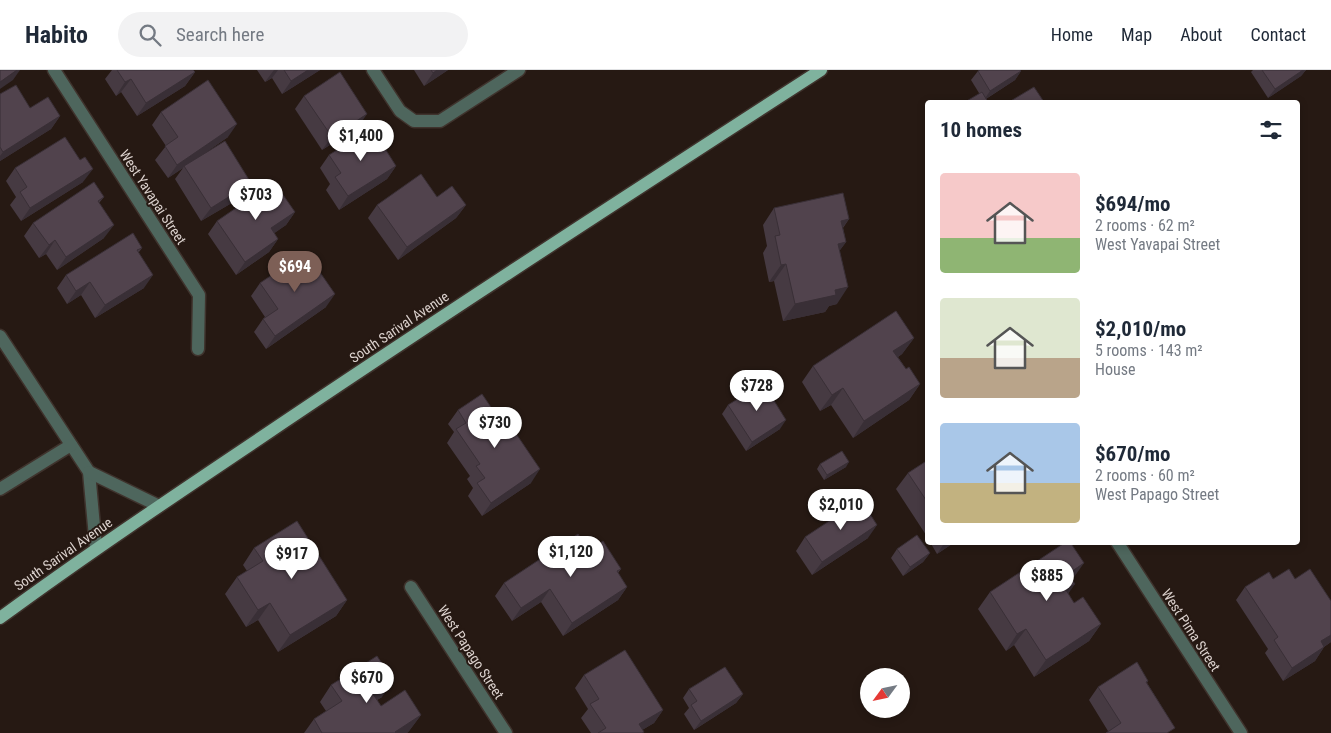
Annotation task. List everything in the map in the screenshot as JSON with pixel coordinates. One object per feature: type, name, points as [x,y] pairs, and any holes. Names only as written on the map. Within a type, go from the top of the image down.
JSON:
[{"type":"main road","name":"South Sarival Avenue","points":[[0,618],[96,548],[545,248],[821,70]]},
{"type":"street","name":"West Yavapai Street","points":[[54,70],[199,295],[198,349]]},
{"type":"street","points":[[373,70],[400,111],[414,122],[440,121],[519,70]]},
{"type":"street","points":[[0,336],[89,472],[96,548]]},
{"type":"street","points":[[0,489],[71,445]]},
{"type":"street","points":[[89,472],[159,506]]},
{"type":"street","name":"West Pima Street","points":[[1119,545],[1241,733]]},
{"type":"street","name":"West Papago Street","points":[[411,587],[506,733]]},
{"type":"building","points":[[0,70],[17,70],[0,82]]},
{"type":"building","points":[[117,70],[193,70],[195,72],[146,103],[131,79],[125,82]]},
{"type":"building","points":[[284,70],[308,70],[291,81]]},
{"type":"building","points":[[1262,70],[1303,70],[1275,89]]},
{"type":"building","points":[[978,71],[1021,71],[990,91]]},
{"type":"building","points":[[340,72],[367,114],[332,137],[304,96]]},
{"type":"building","points":[[208,80],[237,124],[177,165],[165,146],[178,137],[161,112]]},
{"type":"building","points":[[16,85],[30,108],[48,97],[60,116],[3,152],[0,147],[0,94]]},
{"type":"building","points":[[1034,87],[1043,100],[1012,100]]},
{"type":"building","points":[[982,92],[987,100],[968,100]]},
{"type":"building","points":[[372,128],[396,166],[348,196],[335,177],[341,173],[329,155]]},
{"type":"building","points":[[65,137],[80,160],[85,157],[93,169],[30,208],[20,192],[27,187],[15,168]]},
{"type":"building","points":[[225,141],[251,183],[211,208],[184,166]]},
{"type":"building","points":[[421,174],[437,197],[452,186],[466,205],[407,247],[377,205]]},
{"type":"building","points":[[94,182],[104,197],[98,201],[114,225],[66,257],[55,240],[49,245],[33,223]]},
{"type":"building","points":[[274,182],[295,212],[271,228],[278,239],[245,262],[217,221]]},
{"type":"building","points":[[843,193],[849,219],[841,221],[846,242],[838,244],[848,287],[835,290],[836,295],[795,304],[786,264],[781,265],[775,236],[780,235],[774,208]]},
{"type":"building","points":[[133,233],[142,248],[137,250],[153,275],[105,305],[90,282],[76,291],[66,275]]},
{"type":"building","points":[[306,252],[335,294],[275,336],[263,319],[278,309],[260,283]]},
{"type":"building","points":[[896,311],[914,338],[893,351],[906,369],[909,367],[920,384],[864,421],[843,388],[832,395],[813,366]]},
{"type":"building","points":[[763,383],[786,420],[752,442],[728,405]]},
{"type":"building","points":[[482,394],[497,416],[502,413],[540,469],[491,503],[477,483],[485,478],[476,466],[480,464],[456,429],[466,423],[458,410]]},
{"type":"building","points":[[842,451],[849,462],[827,475],[820,464]]},
{"type":"building","points":[[925,462],[925,498],[908,473]]},
{"type":"building","points":[[861,500],[877,525],[822,562],[805,537]]},
{"type":"building","points":[[297,521],[347,600],[290,635],[270,603],[258,610],[237,577],[263,561],[254,548]]},
{"type":"building","points":[[578,534],[589,550],[603,541],[621,569],[617,571],[627,587],[572,623],[550,589],[521,608],[504,583]]},
{"type":"building","points":[[917,535],[930,553],[910,567],[897,549]]},
{"type":"building","points":[[1061,545],[1072,545],[1084,563],[1068,574],[1075,584],[1066,590],[1074,603],[1083,597],[1101,624],[1046,660],[1026,629],[1017,634],[990,592]]},
{"type":"building","points":[[1289,569],[1295,579],[1310,569],[1331,601],[1331,635],[1321,641],[1324,647],[1292,668],[1274,640],[1278,637],[1245,587],[1269,572],[1273,579]]},
{"type":"building","points":[[625,650],[663,710],[639,724],[644,732],[642,733],[598,733],[606,728],[590,704],[599,699],[584,675]]},
{"type":"building","points":[[377,656],[393,680],[373,694],[381,706],[405,690],[421,715],[396,733],[322,733],[314,719],[342,701],[331,685]]},
{"type":"building","points":[[1137,662],[1148,681],[1146,682],[1175,728],[1167,733],[1106,733],[1121,723],[1098,687]]},
{"type":"building","points":[[725,667],[743,694],[701,721],[691,705],[697,701],[689,689]]}]
